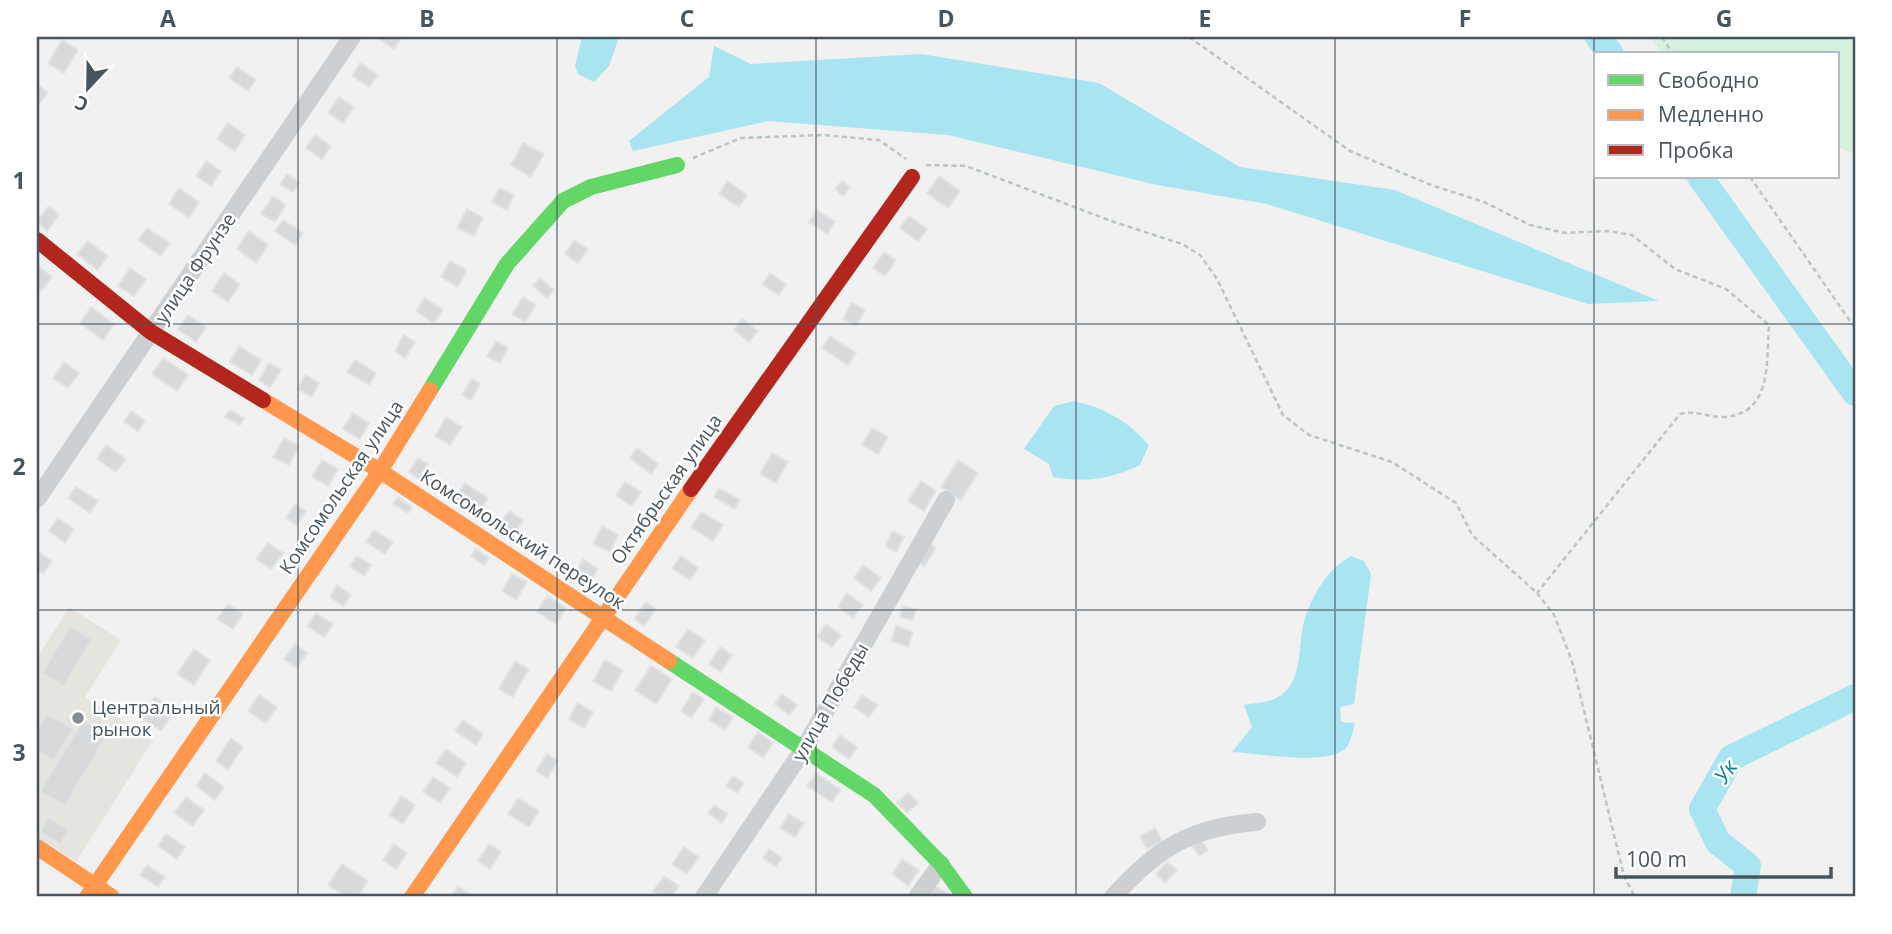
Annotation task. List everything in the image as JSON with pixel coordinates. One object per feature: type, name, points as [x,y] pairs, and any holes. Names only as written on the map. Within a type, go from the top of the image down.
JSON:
[{"type":"street","name":"улица Фрунзе","points":[[37,499],[352,37]]},
{"type":"street","name":"Комсомольская улица","points":[[91,892],[380,471],[507,264],[562,201],[591,187],[677,165]]},
{"type":"street","name":"Октябрьская улица","points":[[412,897],[602,615],[912,177]]},
{"type":"street","name":"Комсомольский переулок","points":[[37,240],[151,332],[380,471],[805,747],[874,795],[941,864],[965,897]]},
{"type":"street","name":"улица Победы","points":[[704,897],[805,747],[946,500]]},
{"type":"street","points":[[1113,897],[1141,866],[1171,844],[1204,830],[1257,822]]},
{"type":"street","points":[[37,847],[91,892],[112,897]]},
{"type":"street","points":[[917,897],[941,864]]},
{"type":"path","points":[[1189,37],[1350,151],[1431,185],[1484,202],[1530,225],[1565,233],[1608,231],[1632,235],[1675,269],[1726,289],[1769,325],[1765,387],[1758,402],[1740,412],[1723,417],[1693,411],[1680,414],[1537,593]]},
{"type":"path","points":[[1662,37],[1672,52]]},
{"type":"path","points":[[677,165],[713,147],[741,138],[823,135],[879,140],[905,156],[912,177],[923,165],[945,163],[966,166],[1114,222],[1157,234],[1200,255],[1217,279],[1283,415],[1309,435],[1392,461],[1437,488],[1456,503],[1472,535],[1537,593],[1554,615],[1572,661],[1624,876],[1635,897]]},
{"type":"path","points":[[1752,178],[1855,328]]},
{"type":"shaded area","name":"Центральный рынок","points":[[69,607],[121,640],[85,697],[153,740],[76,862],[37,837],[37,658]]},
{"type":"green space","points":[[1649,37],[1855,37],[1855,154],[1840,148],[1840,52],[1662,52]]},
{"type":"water","points":[[582,37],[619,37],[609,66],[594,82],[578,74],[575,66]]},
{"type":"water","points":[[714,46],[751,64],[921,54],[1099,83],[1240,167],[1395,190],[1659,301],[1588,304],[1267,204],[1157,185],[948,135],[768,121],[633,151],[629,141],[709,77]]},
{"type":"water","points":[[1074,401],[1096,407],[1133,429],[1149,445],[1140,465],[1098,478],[1065,479],[1053,477],[1049,464],[1024,449],[1054,406]]},
{"type":"water","points":[[1351,556],[1364,561],[1371,574],[1354,704],[1340,707],[1341,722],[1355,723],[1348,746],[1336,754],[1308,758],[1232,752],[1252,727],[1244,705],[1276,698],[1292,683],[1299,661],[1303,625],[1314,597],[1329,574]]},
{"type":"building","points":[[402,37],[394,49],[380,39]]},
{"type":"building","points":[[62,40],[78,50],[64,73],[48,63]]},
{"type":"building","points":[[360,63],[378,75],[369,87],[352,76]]},
{"type":"building","points":[[237,67],[256,80],[248,91],[229,78]]},
{"type":"building","points":[[37,84],[48,93],[38,105],[37,104]]},
{"type":"building","points":[[339,97],[354,107],[343,123],[328,113]]},
{"type":"building","points":[[228,123],[245,135],[235,151],[217,139]]},
{"type":"building","points":[[315,135],[331,146],[322,159],[306,148]]},
{"type":"building","points":[[523,143],[544,154],[531,177],[511,165]]},
{"type":"building","points":[[206,161],[221,171],[211,186],[196,176]]},
{"type":"building","points":[[287,174],[300,183],[293,192],[280,184]]},
{"type":"building","points":[[939,176],[960,191],[948,208],[927,193]]},
{"type":"building","points":[[727,181],[747,195],[739,207],[719,194]]},
{"type":"building","points":[[842,181],[850,187],[843,196],[835,189]]},
{"type":"building","points":[[179,188],[199,202],[189,218],[169,204]]},
{"type":"building","points":[[499,188],[514,195],[507,210],[492,202]]},
{"type":"building","points":[[273,196],[286,205],[275,222],[261,214]]},
{"type":"building","points":[[49,206],[59,215],[47,231],[37,221]]},
{"type":"building","points":[[467,209],[483,218],[474,236],[457,228]]},
{"type":"building","points":[[817,210],[835,222],[827,234],[809,222]]},
{"type":"building","points":[[909,216],[927,229],[918,241],[900,228]]},
{"type":"building","points":[[283,220],[303,233],[295,245],[275,231]]},
{"type":"building","points":[[147,228],[170,243],[161,256],[138,240]]},
{"type":"building","points":[[249,231],[268,245],[256,263],[237,249]]},
{"type":"building","points":[[574,240],[588,249],[578,263],[565,254]]},
{"type":"building","points":[[88,241],[108,256],[97,270],[77,254]]},
{"type":"building","points":[[884,252],[896,260],[885,276],[873,268]]},
{"type":"building","points":[[450,261],[467,270],[458,287],[441,277]]},
{"type":"building","points":[[37,265],[52,277],[41,291],[37,288]]},
{"type":"building","points":[[130,268],[146,279],[134,296],[118,286]]},
{"type":"building","points":[[224,273],[240,284],[228,302],[212,291]]},
{"type":"building","points":[[770,273],[786,284],[779,295],[762,284]]},
{"type":"building","points":[[540,278],[554,290],[547,298],[533,286]]},
{"type":"building","points":[[523,297],[536,305],[525,322],[512,314]]},
{"type":"building","points":[[425,298],[443,310],[434,323],[416,311]]},
{"type":"building","points":[[852,303],[865,310],[856,326],[843,319]]},
{"type":"building","points":[[91,307],[114,324],[103,340],[80,323]]},
{"type":"building","points":[[188,315],[206,327],[196,342],[178,329]]},
{"type":"building","points":[[742,319],[758,331],[749,342],[734,330]]},
{"type":"building","points":[[404,335],[415,342],[405,358],[395,351]]},
{"type":"building","points":[[830,336],[856,353],[848,365],[822,348]]},
{"type":"building","points":[[496,341],[508,348],[500,363],[487,356]]},
{"type":"building","points":[[239,346],[261,360],[252,375],[230,362]]},
{"type":"building","points":[[163,358],[188,375],[177,391],[152,374]]},
{"type":"building","points":[[355,360],[376,373],[369,385],[347,372]]},
{"type":"building","points":[[64,362],[79,373],[68,388],[53,378]]},
{"type":"building","points":[[269,363],[281,370],[270,387],[259,380]]},
{"type":"building","points":[[305,375],[319,383],[312,397],[297,389]]},
{"type":"building","points":[[472,379],[480,384],[471,400],[462,395]]},
{"type":"building","points":[[230,410],[244,418],[240,425],[225,417]]},
{"type":"building","points":[[131,411],[145,421],[138,431],[124,422]]},
{"type":"building","points":[[353,413],[369,423],[360,439],[343,429]]},
{"type":"building","points":[[446,417],[462,427],[450,445],[435,436]]},
{"type":"building","points":[[872,428],[888,437],[878,454],[862,445]]},
{"type":"building","points":[[284,438],[299,446],[289,465],[273,457]]},
{"type":"building","points":[[106,445],[126,459],[116,472],[97,459]]},
{"type":"building","points":[[637,448],[658,464],[651,474],[630,458]]},
{"type":"building","points":[[772,453],[788,462],[776,483],[760,474]]},
{"type":"building","points":[[418,458],[428,464],[419,479],[409,472]]},
{"type":"building","points":[[322,460],[338,469],[328,486],[312,477]]},
{"type":"building","points":[[958,460],[978,473],[961,500],[941,487]]},
{"type":"building","points":[[921,481],[936,491],[924,511],[908,501]]},
{"type":"building","points":[[625,482],[641,492],[632,506],[616,495]]},
{"type":"building","points":[[465,483],[488,498],[476,516],[453,501]]},
{"type":"building","points":[[76,487],[98,501],[90,513],[68,498]]},
{"type":"building","points":[[719,488],[740,500],[735,509],[714,497]]},
{"type":"building","points":[[398,497],[412,507],[408,513],[393,504]]},
{"type":"building","points":[[295,504],[306,511],[297,525],[286,518]]},
{"type":"building","points":[[509,511],[523,520],[512,538],[497,528]]},
{"type":"building","points":[[701,512],[723,525],[713,541],[691,527]]},
{"type":"building","points":[[58,518],[74,529],[65,543],[49,531]]},
{"type":"building","points":[[602,526],[618,535],[610,552],[593,544]]},
{"type":"building","points":[[374,530],[393,542],[385,554],[366,542]]},
{"type":"building","points":[[893,531],[904,537],[896,552],[885,546]]},
{"type":"building","points":[[928,542],[936,548],[924,566],[916,560]]},
{"type":"building","points":[[268,543],[283,553],[271,569],[256,559]]},
{"type":"building","points":[[476,549],[489,558],[484,565],[471,556]]},
{"type":"building","points":[[37,551],[52,561],[43,574],[37,570]]},
{"type":"building","points":[[357,556],[371,565],[364,576],[350,566]]},
{"type":"building","points":[[681,556],[698,568],[690,580],[672,568]]},
{"type":"building","points":[[583,559],[598,569],[587,587],[572,578]]},
{"type":"building","points":[[863,565],[881,578],[871,591],[854,578]]},
{"type":"building","points":[[512,574],[527,582],[516,600],[502,591]]},
{"type":"building","points":[[337,585],[351,595],[343,606],[330,597]]},
{"type":"building","points":[[847,593],[863,605],[853,618],[838,606]]},
{"type":"building","points":[[547,596],[566,608],[556,624],[537,612]]},
{"type":"building","points":[[646,602],[656,609],[644,626],[634,619]]},
{"type":"building","points":[[228,604],[243,614],[233,629],[217,619]]},
{"type":"building","points":[[903,606],[916,609],[913,620],[900,617]]},
{"type":"building","points":[[316,613],[333,624],[324,637],[307,626]]},
{"type":"building","points":[[826,624],[841,635],[832,647],[817,637]]},
{"type":"building","points":[[70,626],[92,639],[64,686],[42,673]]},
{"type":"building","points":[[896,626],[913,632],[908,647],[891,641]]},
{"type":"building","points":[[688,629],[705,640],[693,658],[676,647]]},
{"type":"building","points":[[295,644],[307,653],[297,668],[284,659]]},
{"type":"building","points":[[720,647],[732,655],[721,672],[709,664]]},
{"type":"building","points":[[194,649],[210,660],[194,685],[177,674]]},
{"type":"building","points":[[605,660],[623,670],[611,691],[593,681]]},
{"type":"building","points":[[515,661],[529,669],[513,697],[499,689]]},
{"type":"building","points":[[651,666],[672,679],[656,704],[635,690]]},
{"type":"building","points":[[693,692],[704,699],[691,718],[681,711]]},
{"type":"building","points":[[782,694],[797,705],[789,715],[775,704]]},
{"type":"building","points":[[259,695],[277,707],[266,723],[248,711]]},
{"type":"building","points":[[862,695],[878,705],[869,717],[854,707]]},
{"type":"building","points":[[155,697],[175,711],[161,731],[141,718]]},
{"type":"building","points":[[577,703],[593,712],[584,728],[569,719]]},
{"type":"building","points":[[716,707],[733,717],[725,730],[709,720]]},
{"type":"building","points":[[47,714],[73,729],[54,761],[37,751],[37,731]]},
{"type":"building","points":[[83,720],[107,735],[65,806],[40,791]]},
{"type":"building","points":[[463,720],[483,734],[476,745],[455,731]]},
{"type":"building","points":[[758,732],[773,743],[763,758],[748,747]]},
{"type":"building","points":[[840,735],[857,747],[849,759],[832,747]]},
{"type":"building","points":[[231,738],[243,747],[228,770],[216,761]]},
{"type":"building","points":[[446,749],[466,763],[457,777],[436,763]]},
{"type":"building","points":[[547,754],[558,761],[547,778],[536,771]]},
{"type":"building","points":[[205,773],[224,787],[215,800],[196,786]]},
{"type":"building","points":[[816,773],[841,790],[832,802],[807,786]]},
{"type":"building","points":[[733,776],[744,783],[737,793],[726,786]]},
{"type":"building","points":[[433,777],[450,788],[440,803],[423,792]]},
{"type":"building","points":[[908,792],[918,803],[907,813],[897,803]]},
{"type":"building","points":[[401,796],[415,805],[403,824],[389,815]]},
{"type":"building","points":[[186,797],[204,810],[193,826],[174,813]]},
{"type":"building","points":[[518,798],[539,811],[529,827],[508,814]]},
{"type":"building","points":[[714,805],[728,814],[722,823],[708,813]]},
{"type":"building","points":[[789,814],[804,823],[795,837],[780,828]]},
{"type":"building","points":[[49,817],[69,830],[60,844],[40,831]]},
{"type":"building","points":[[1155,828],[1162,841],[1147,849],[1140,836]]},
{"type":"building","points":[[166,834],[185,847],[177,859],[158,846]]},
{"type":"building","points":[[1201,840],[1208,850],[1199,856],[1192,846]]},
{"type":"building","points":[[394,844],[407,853],[396,869],[383,860]]},
{"type":"building","points":[[489,844],[501,852],[490,869],[478,861]]},
{"type":"building","points":[[684,847],[699,857],[687,874],[672,864]]},
{"type":"building","points":[[769,849],[782,858],[776,867],[763,858]]},
{"type":"building","points":[[902,859],[919,870],[908,886],[892,874]]},
{"type":"building","points":[[1167,862],[1177,870],[1165,883],[1156,874]]},
{"type":"building","points":[[342,864],[368,881],[357,897],[347,897],[328,885]]},
{"type":"building","points":[[147,865],[165,877],[158,887],[140,875]]},
{"type":"building","points":[[664,876],[679,886],[671,897],[663,897],[653,891]]},
{"type":"building","points":[[458,886],[475,897],[451,897]]},
{"type":"building","points":[[935,886],[949,894],[947,897],[927,897]]},
{"type":"waterway","name":"Ук","points":[[1598,37],[1609,52]]},
{"type":"waterway","name":"Ук","points":[[1701,178],[1855,393]]},
{"type":"waterway","name":"Ук","points":[[1743,897],[1748,866],[1718,842],[1702,809],[1731,758],[1855,697]]},
{"type":"traffic: fast","points":[[430,390],[507,264],[563,201],[591,187],[677,165]]},
{"type":"traffic: fast","points":[[669,661],[874,795],[941,864],[965,897]]},
{"type":"traffic: slow","points":[[87,897],[380,471],[430,390]]},
{"type":"traffic: slow","points":[[263,400],[380,471],[669,661]]},
{"type":"traffic: slow","points":[[412,897],[691,489]]},
{"type":"traffic: slow","points":[[37,847],[112,897]]},
{"type":"traffic: jam","points":[[691,489],[912,177]]},
{"type":"traffic: jam","points":[[37,240],[151,332],[263,400]]},
{"type":"place","name":"Центральный рынок","points":[[78,718]]}]
